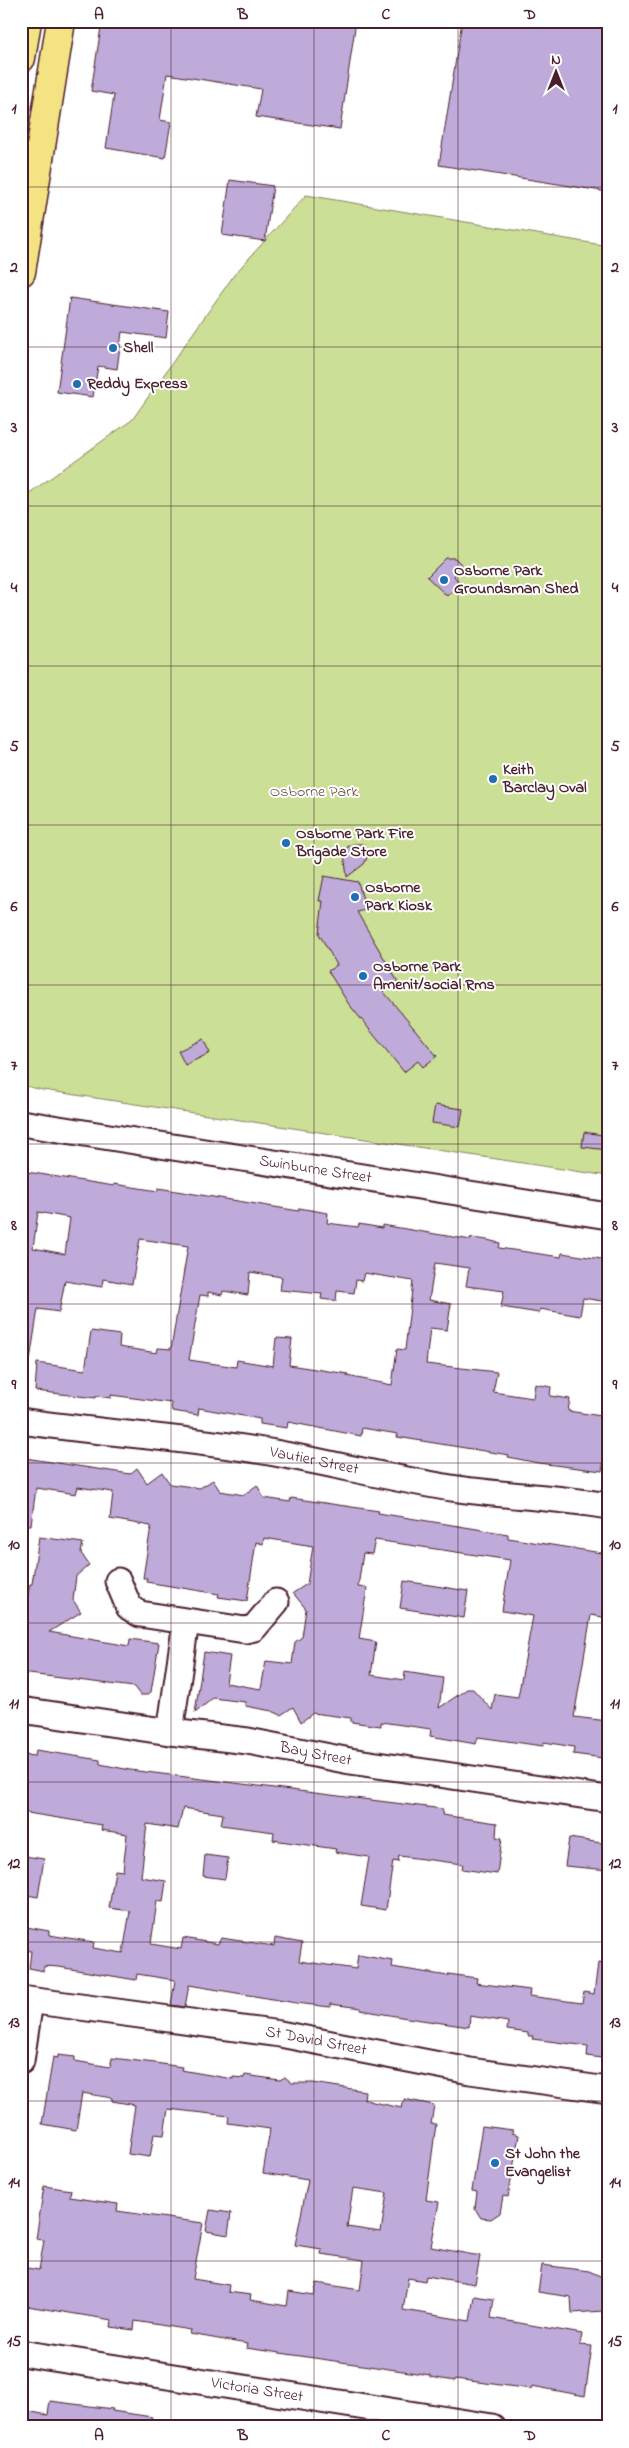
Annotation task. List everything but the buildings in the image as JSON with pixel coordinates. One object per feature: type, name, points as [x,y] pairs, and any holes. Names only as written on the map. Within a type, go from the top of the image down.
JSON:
[{"type":"highway","points":[[21,58],[27,21]]},
{"type":"highway","points":[[21,272],[61,21]]},
{"type":"street","name":"Swinburne Street","points":[[21,1122],[608,1216]]},
{"type":"street","name":"Vautier Street","points":[[21,1421],[87,1431],[165,1437],[280,1454],[382,1477],[465,1490],[608,1506]]},
{"type":"street","points":[[118,1581],[129,1607],[140,1614],[245,1630],[254,1628],[276,1602]]},
{"type":"street","points":[[170,1732],[186,1622]]},
{"type":"street","name":"Bay Street","points":[[21,1710],[170,1732],[248,1741],[350,1761],[608,1799]]},
{"type":"street","points":[[21,2061],[26,2000]]},
{"type":"street","name":"St David Street","points":[[26,2000],[280,2034],[470,2071],[608,2090]]},
{"type":"street","name":"Victoria Street","points":[[21,2353],[492,2427]]},
{"type":"green space","name":"Osborne Park","points":[[306,195],[608,246],[608,1176],[43,1090],[21,1085],[21,499],[132,420],[234,275]]},
{"type":"place","name":"Shell","points":[[113,348]]},
{"type":"place","name":"Reddy Express","points":[[77,384]]},
{"type":"place","name":"Osborne Park Groundsman Shed","points":[[444,580]]},
{"type":"place","name":"Keith Barclay Oval","points":[[493,779]]},
{"type":"place","name":"Osborne Park Fire Brigade Store","points":[[286,843]]},
{"type":"place","name":"Osborne Park Kiosk","points":[[355,897]]},
{"type":"place","name":"Osborne Park Amenit/social Rms","points":[[363,976]]},
{"type":"place","name":"St John the Evangelist","points":[[495,2163]]}]
